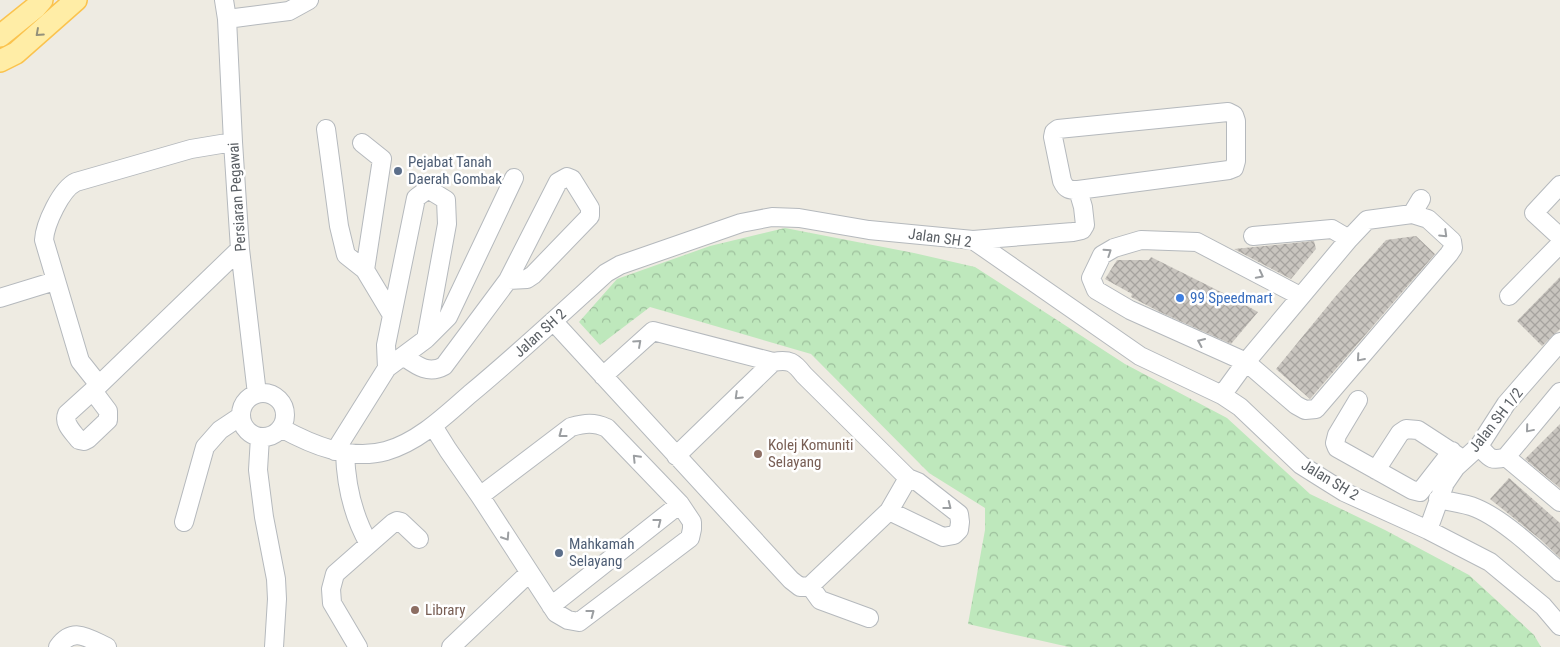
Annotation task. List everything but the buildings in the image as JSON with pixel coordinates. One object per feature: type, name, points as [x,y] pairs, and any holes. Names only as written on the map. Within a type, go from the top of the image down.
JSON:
[{"type":"main road","points":[[0,36],[42,0]]},
{"type":"main road","points":[[0,60],[16,53],[76,0]]},
{"type":"street","name":"Persiaran Pegawai","points":[[224,0],[227,19],[232,142],[240,250],[257,394]]},
{"type":"street","points":[[227,19],[289,10],[309,0]]},
{"type":"street","points":[[1228,112],[1234,115],[1236,121],[1236,161],[1234,168],[1078,190],[1070,190],[1064,187],[1062,182],[1053,137],[1054,132],[1058,129],[1228,112]]},
{"type":"street","points":[[326,128],[339,226],[346,255],[365,270],[392,315]]},
{"type":"street","points":[[232,142],[191,149],[69,185],[65,191],[45,229],[44,240],[80,361],[96,388],[240,250]]},
{"type":"street","points":[[362,143],[382,159],[365,270]]},
{"type":"street","points":[[403,356],[424,369],[438,370],[444,366],[508,280],[558,182],[567,177],[572,179],[590,208],[590,216],[533,275],[527,279],[508,280]]},
{"type":"street","points":[[370,544],[360,528],[340,452],[387,368],[426,338],[448,318],[514,178]]},
{"type":"street","points":[[1560,185],[1534,213],[1560,237]]},
{"type":"street","points":[[387,368],[386,345],[416,198],[428,189],[446,200],[447,224],[426,338]]},
{"type":"street","points":[[974,240],[1082,230],[1085,224],[1078,190]]},
{"type":"street","points":[[1222,395],[1246,362],[1300,296],[1367,220],[1416,206],[1452,242],[1453,248],[1449,254],[1316,408],[1305,410],[1296,405],[1246,362],[1130,310],[1096,290],[1091,278],[1102,255],[1114,248],[1141,240],[1197,242],[1300,296]]},
{"type":"street","name":"Jalan SH 2","points":[[281,428],[340,452],[363,454],[386,451],[411,440],[433,426],[606,273],[620,264],[741,223],[772,217],[799,218],[869,230],[974,240],[1140,356],[1222,395],[1240,407],[1301,465],[1344,492],[1428,530],[1490,562],[1543,606],[1560,626]]},
{"type":"street","points":[[1253,236],[1332,229],[1349,239]]},
{"type":"street","points":[[1510,296],[1560,244]]},
{"type":"street","points":[[0,298],[55,281]]},
{"type":"street","points":[[553,321],[800,588],[810,586],[889,511],[908,478]]},
{"type":"street","points":[[602,376],[653,331],[773,362],[786,360],[797,365],[804,375],[908,478],[918,482],[959,514],[959,530],[954,535],[943,537],[889,511]]},
{"type":"street","name":"Jalan SH 1/2","points":[[1428,530],[1445,483],[1456,466],[1458,455],[1479,446],[1506,404],[1560,342]]},
{"type":"street","points":[[676,456],[773,362]]},
{"type":"street","points":[[1479,446],[1489,458],[1496,460],[1506,457],[1560,392]]},
{"type":"street","points":[[265,393],[272,395],[283,405],[284,420],[281,428],[276,434],[268,437],[253,435],[242,424],[241,416],[245,402],[257,394],[265,393]]},
{"type":"street","points":[[1358,400],[1337,435],[1335,443],[1337,448],[1376,470],[1412,490],[1420,492],[1458,455],[1418,430],[1406,429],[1400,433],[1376,470]]},
{"type":"street","points":[[184,522],[205,447],[220,430],[241,416]]},
{"type":"street","points":[[433,426],[551,606],[556,613],[568,620],[579,622],[690,538],[692,529],[692,522],[680,504],[607,428],[586,422],[571,427],[480,496]]},
{"type":"street","points":[[260,437],[258,470],[264,517],[276,579],[277,599],[274,647]]},
{"type":"street","points":[[1506,457],[1560,502]]},
{"type":"street","points":[[1438,499],[1475,508],[1493,517],[1532,547],[1560,572]]},
{"type":"street","points":[[551,606],[680,504]]},
{"type":"street","points":[[358,647],[332,603],[331,589],[335,574],[397,521],[401,522],[419,539]]},
{"type":"street","points":[[451,647],[529,573]]},
{"type":"street","points":[[810,586],[820,600],[869,618]]},
{"type":"street","points":[[58,647],[62,641],[71,635],[83,635],[107,647]]},
{"type":"green space","points":[[785,228],[975,267],[1125,364],[1227,418],[1310,494],[1385,530],[1469,575],[1534,635],[1541,647],[1069,647],[968,624],[985,530],[985,508],[929,473],[811,354],[650,307],[600,345],[579,322],[617,279],[710,246]]},
{"type":"place","name":"Pejabat Tanah Daerah Gombak","points":[[398,171]]},
{"type":"place","name":"99 Speedmart","points":[[1180,298]]},
{"type":"place","name":"Kolej Komuniti Selayang","points":[[758,454]]},
{"type":"place","name":"Mahkamah Selayang","points":[[559,553]]},
{"type":"place","name":"Library","points":[[415,610]]}]
